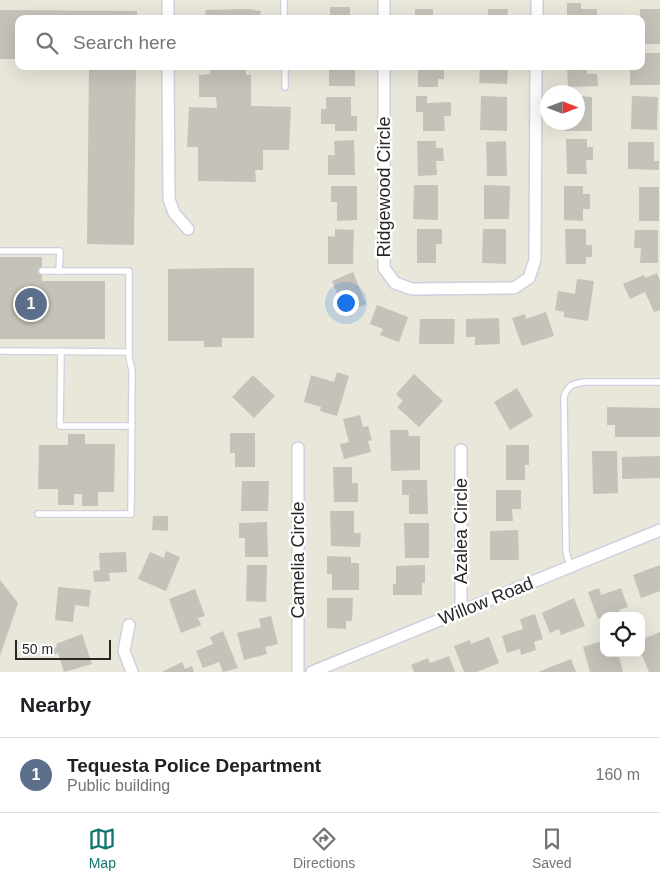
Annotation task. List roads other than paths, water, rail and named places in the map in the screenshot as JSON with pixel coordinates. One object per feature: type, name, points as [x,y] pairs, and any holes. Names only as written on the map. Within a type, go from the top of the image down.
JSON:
[{"type":"street","points":[[168,0],[168,15]]},
{"type":"street","points":[[384,0],[384,15]]},
{"type":"street","points":[[536,15],[537,0]]},
{"type":"street","points":[[168,70],[169,199],[174,213],[188,228]]},
{"type":"street","name":"Ridgewood Circle","points":[[384,70],[384,268],[394,283],[403,287],[422,289],[514,288],[529,278],[534,270],[536,70]]},
{"type":"street","name":"Camelia Circle","points":[[298,448],[298,672]]},
{"type":"street","name":"Azalea Circle","points":[[460,612],[461,450]]},
{"type":"street","name":"Willow Road","points":[[312,672],[660,530]]},
{"type":"street","points":[[129,625],[124,651],[132,672]]},
{"type":"lane","points":[[284,0],[284,15]]},
{"type":"lane","points":[[285,70],[285,87]]},
{"type":"lane","points":[[0,251],[60,251],[60,271]]},
{"type":"lane","points":[[38,514],[131,514],[132,370],[129,352],[129,270],[42,271]]},
{"type":"lane","points":[[0,351],[129,352]]},
{"type":"lane","points":[[61,351],[60,426],[132,426]]},
{"type":"lane","points":[[570,567],[566,551],[564,397],[567,388],[572,384],[584,382],[660,382]]},
{"type":"place","name":"Tequesta Police Department","points":[[31,304]]}]
